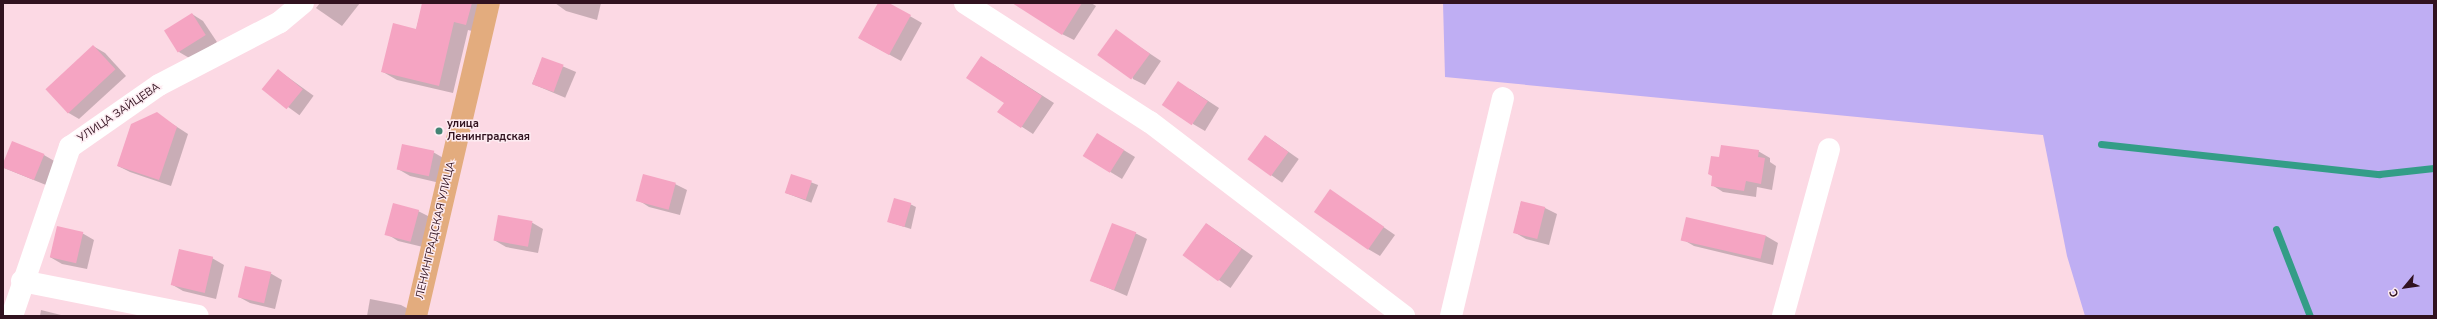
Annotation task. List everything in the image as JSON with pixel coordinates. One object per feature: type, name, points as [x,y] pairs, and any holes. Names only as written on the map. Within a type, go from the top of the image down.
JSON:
[{"type":"main road","name":"ЛЕНИНГРАДСКАЯ УЛИЦА","points":[[416,316],[489,3]]},
{"type":"street","name":"УЛИЦА ЗАЙЦЕВА","points":[[12,316],[22,281],[70,147],[159,85],[280,22],[303,3]]},
{"type":"street","points":[[965,3],[1150,122],[1404,316]]},
{"type":"street","points":[[1451,316],[1502,98]]},
{"type":"street","points":[[1783,316],[1828,149]]},
{"type":"street","points":[[22,281],[198,316]]},
{"type":"shaded area","points":[[1443,3],[2434,3],[2434,316],[2085,316],[2067,256],[2043,135],[1445,77]]},
{"type":"building","points":[[422,3],[472,3],[466,25],[454,22],[439,86],[381,72],[393,23],[416,29]]},
{"type":"building","points":[[878,3],[889,3],[911,15],[889,55],[858,38]]},
{"type":"building","points":[[1012,3],[1082,3],[1062,35]]},
{"type":"building","points":[[192,13],[206,35],[178,53],[164,30]]},
{"type":"building","points":[[1116,29],[1150,54],[1131,80],[1097,55]]},
{"type":"building","points":[[93,45],[116,69],[68,113],[45,89]]},
{"type":"building","points":[[981,56],[1042,96],[1021,128],[997,112],[1004,103],[966,78]]},
{"type":"building","points":[[542,57],[564,65],[554,92],[532,84]]},
{"type":"building","points":[[278,69],[303,89],[287,109],[262,89]]},
{"type":"building","points":[[1178,81],[1208,101],[1192,125],[1162,105]]},
{"type":"building","points":[[157,112],[177,127],[159,180],[117,166],[131,124]]},
{"type":"building","points":[[1097,133],[1124,150],[1110,173],[1083,156]]},
{"type":"building","points":[[1265,135],[1288,152],[1271,176],[1247,159]]},
{"type":"building","points":[[12,141],[44,154],[34,180],[3,168],[3,163]]},
{"type":"building","points":[[402,144],[434,151],[429,176],[397,169]]},
{"type":"building","points":[[1721,145],[1759,150],[1758,157],[1765,158],[1761,184],[1746,181],[1744,191],[1711,186],[1712,176],[1708,174],[1711,156],[1719,157]]},
{"type":"building","points":[[643,174],[676,183],[669,210],[636,201]]},
{"type":"building","points":[[791,174],[812,181],[806,200],[785,193]]},
{"type":"building","points":[[1330,189],[1384,227],[1368,250],[1314,212]]},
{"type":"building","points":[[894,198],[911,203],[904,227],[887,222]]},
{"type":"building","points":[[1521,201],[1545,207],[1537,239],[1513,233]]},
{"type":"building","points":[[393,203],[419,210],[411,242],[384,235]]},
{"type":"building","points":[[498,215],[532,221],[528,247],[493,241]]},
{"type":"building","points":[[1686,217],[1766,235],[1760,259],[1681,240]]},
{"type":"building","points":[[1112,223],[1136,232],[1114,290],[1090,281]]},
{"type":"building","points":[[1206,223],[1242,249],[1218,281],[1182,255]]},
{"type":"building","points":[[57,226],[83,232],[76,263],[50,257]]},
{"type":"building","points":[[179,249],[213,257],[205,293],[171,285]]},
{"type":"building","points":[[245,266],[271,272],[264,303],[238,297]]},
{"type":"waterway","points":[[2101,144],[2379,174],[2434,168]]},
{"type":"waterway","points":[[2276,229],[2310,316]]},
{"type":"place","name":"улица Ленинградская","points":[[439,131]]}]
